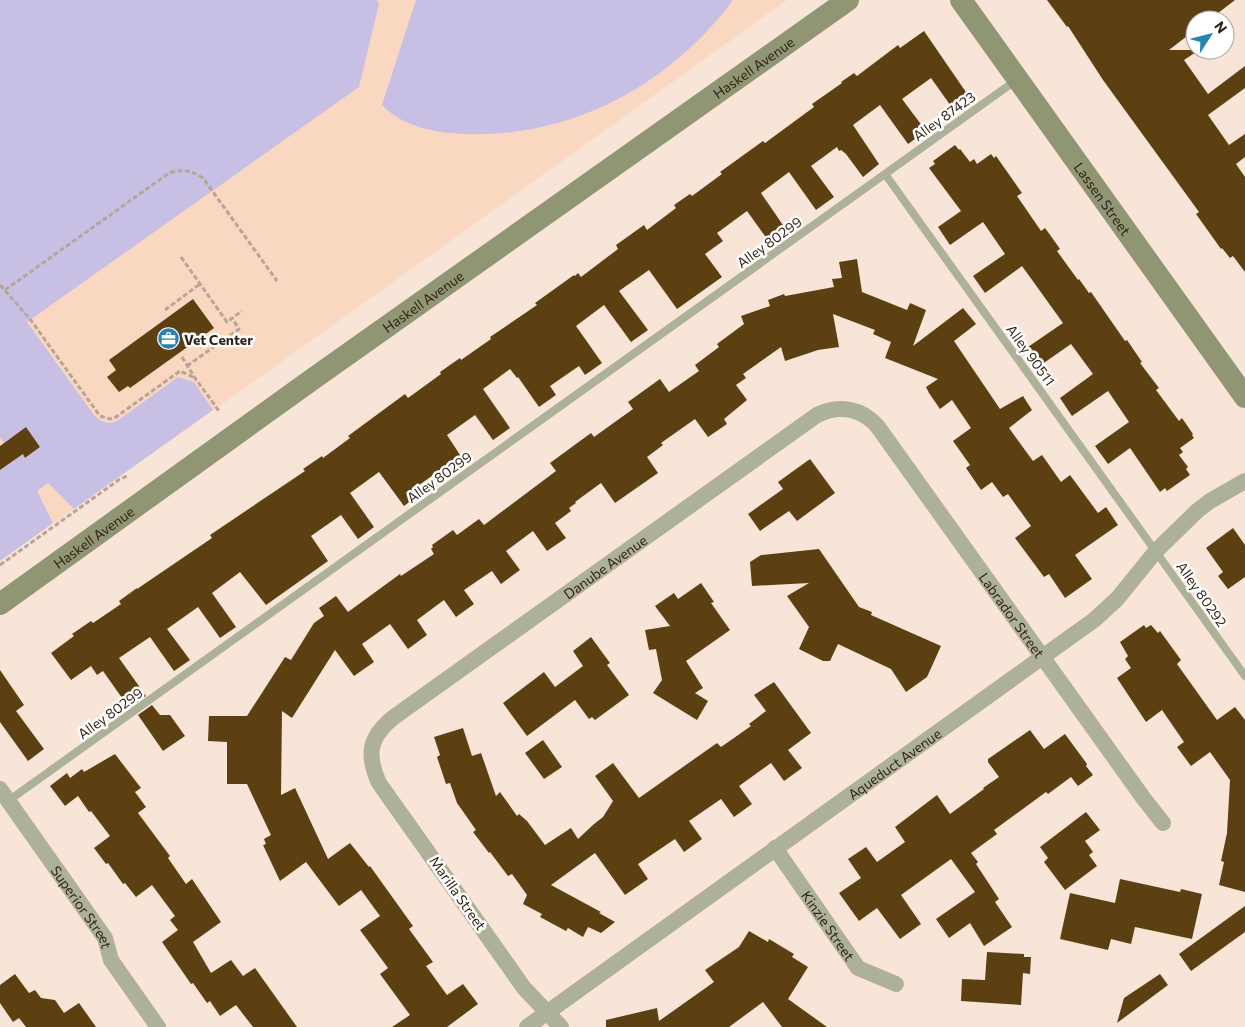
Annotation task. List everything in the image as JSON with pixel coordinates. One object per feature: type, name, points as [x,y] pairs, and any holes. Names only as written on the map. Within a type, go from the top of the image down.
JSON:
[{"type":"main road","name":"Haskell Avenue","points":[[0,604],[318,375],[848,0]]},
{"type":"main road","name":"Lassen Street","points":[[961,0],[1245,397]]},
{"type":"street","name":"Danube Avenue","points":[[370,751],[380,730],[394,718],[817,415],[828,410],[846,408],[855,411]]},
{"type":"street","name":"Labrador Street","points":[[855,411],[868,417],[878,427],[1163,823]]},
{"type":"street","name":"Aqueduct Avenue","points":[[527,1027],[1094,620],[1117,599],[1156,552],[1197,511],[1210,501],[1245,481]]},
{"type":"street","name":"Marilla Street","points":[[370,751],[372,766],[379,783],[524,988],[561,1027]]},
{"type":"street","name":"Superior Street","points":[[4,795],[105,938],[111,960],[158,1027]]},
{"type":"street","name":"Kinzie Street","points":[[775,848],[858,968],[896,984]]},
{"type":"lane","name":"Alley 87423","points":[[885,174],[1018,79]]},
{"type":"lane","name":"Alley 90511","points":[[885,174],[1156,552]]},
{"type":"lane","name":"Alley 80299","points":[[4,795],[885,174]]},
{"type":"lane","name":"Alley 80292","points":[[1156,552],[1245,676]]},
{"type":"path","points":[[5,290],[168,173],[185,170],[194,172],[203,178],[277,281]]},
{"type":"path","points":[[180,257],[227,322],[242,312]]},
{"type":"path","points":[[165,310],[200,284]]},
{"type":"path","points":[[0,285],[30,319],[100,416],[110,419],[116,417],[180,371],[195,378]]},
{"type":"path","points":[[187,366],[239,329],[232,318]]},
{"type":"path","points":[[182,357],[219,412]]},
{"type":"path","points":[[0,565],[120,479],[130,475]]},
{"type":"shaded area","points":[[0,0],[787,0],[0,561]]},
{"type":"shaded area","points":[[0,0],[377,0],[379,4],[359,87],[27,322],[94,415],[102,421],[110,423],[117,421],[178,377],[194,382],[213,410],[74,509],[48,483],[37,491],[53,523],[0,561],[0,470],[23,454],[26,458],[40,447],[26,427],[4,443],[0,437]]},
{"type":"shaded area","points":[[416,0],[733,0],[708,30],[680,57],[649,80],[616,100],[581,116],[544,127],[505,133],[466,134],[443,132],[410,124],[390,113],[382,105]]},
{"type":"building","points":[[1047,0],[1235,0],[1222,10],[1185,10],[1185,38],[1169,50],[1185,50],[1184,60],[1208,94],[1245,66],[1245,88],[1208,115],[1229,145],[1245,134],[1245,157],[1236,164],[1245,177],[1245,272],[1233,256],[1230,258],[1221,249],[1196,214],[1199,212]]},
{"type":"building","points":[[924,31],[970,98],[953,109],[931,78],[902,99],[926,131],[908,144],[880,105],[853,125],[879,164],[863,177],[846,154],[841,150],[839,151],[837,147],[811,166],[834,197],[816,210],[789,172],[761,193],[787,231],[770,243],[747,211],[717,233],[723,241],[705,254],[722,277],[677,309],[649,270],[619,291],[648,330],[631,342],[604,305],[576,326],[602,363],[585,375],[579,366],[550,386],[556,395],[539,407],[518,377],[510,369],[483,389],[510,428],[493,440],[475,415],[447,435],[464,461],[447,473],[443,468],[415,488],[420,494],[404,506],[379,472],[350,493],[374,527],[358,539],[341,515],[311,536],[328,561],[266,605],[240,572],[212,593],[236,627],[220,638],[198,607],[167,629],[190,660],[174,671],[150,637],[119,658],[146,696],[131,706],[129,703],[127,705],[103,671],[97,675],[91,666],[71,680],[51,653],[74,636],[72,634],[91,621],[93,623],[121,604],[119,601],[212,538],[210,535],[305,471],[303,469],[322,456],[323,458],[350,438],[348,436],[405,394],[408,398],[441,374],[440,372],[460,358],[461,360],[491,339],[490,337],[537,305],[535,303],[574,275],[578,273],[581,277],[618,249],[616,245],[644,225],[647,230],[676,208],[674,205],[690,194],[692,196],[722,174],[720,172],[763,141],[765,143],[814,107],[812,104],[841,82],[854,73],[857,76],[898,45],[900,48]]},
{"type":"building","points":[[955,145],[970,162],[974,159],[977,164],[991,154],[994,158],[996,156],[1022,193],[1017,196],[1041,231],[1045,228],[1048,232],[1060,249],[1057,251],[1078,280],[1089,293],[1091,292],[1125,341],[1127,340],[1142,362],[1140,363],[1159,388],[1156,390],[1179,421],[1182,418],[1193,434],[1194,438],[1180,448],[1183,452],[1179,455],[1188,467],[1186,469],[1190,475],[1167,491],[1165,488],[1160,492],[1130,448],[1108,464],[1095,446],[1129,422],[1108,391],[1072,416],[1060,398],[1093,374],[1071,344],[1038,367],[1025,349],[1063,323],[1022,266],[985,293],[973,276],[1005,254],[983,222],[950,245],[938,227],[961,211],[929,168],[935,164],[933,161]]},
{"type":"building","points":[[857,259],[862,292],[907,310],[910,303],[926,310],[913,346],[963,308],[976,324],[954,341],[1000,409],[1023,396],[1032,410],[1009,428],[1033,461],[1042,455],[1061,482],[1070,475],[1098,513],[1106,507],[1118,525],[1075,555],[1092,579],[1065,598],[1049,574],[1044,577],[1015,538],[1031,526],[1008,494],[1003,497],[992,482],[981,490],[966,468],[970,465],[953,441],[971,428],[952,400],[940,409],[929,393],[926,387],[938,379],[885,358],[891,342],[873,334],[875,330],[833,314],[839,347],[818,350],[785,361],[781,347],[743,374],[746,378],[736,385],[747,400],[724,419],[727,424],[708,437],[695,419],[661,443],[663,445],[647,457],[658,473],[615,503],[601,483],[575,502],[569,508],[571,511],[555,523],[566,538],[547,551],[533,531],[506,551],[520,570],[501,584],[492,571],[464,590],[474,604],[456,617],[444,600],[417,620],[427,635],[408,649],[390,624],[362,644],[374,662],[354,676],[335,650],[292,718],[282,711],[281,795],[295,788],[328,859],[350,843],[370,866],[413,926],[409,929],[433,962],[426,966],[447,995],[463,984],[478,1004],[447,1027],[392,1027],[410,1015],[380,974],[388,968],[360,930],[380,916],[361,890],[339,906],[306,862],[280,881],[263,845],[266,844],[264,839],[271,835],[247,784],[227,784],[227,742],[208,741],[209,716],[247,716],[285,657],[291,660],[314,623],[324,616],[319,608],[336,596],[348,612],[400,574],[401,576],[434,554],[431,549],[432,545],[453,530],[457,535],[479,519],[484,525],[556,471],[550,463],[591,433],[594,437],[633,409],[628,402],[660,379],[669,392],[699,371],[695,365],[719,347],[717,344],[744,324],[741,316],[770,306],[768,300],[784,294],[785,296],[834,287],[832,279],[842,278],[839,262]]},
{"type":"building","name":"Vet Center","points":[[193,299],[214,328],[130,388],[128,386],[119,392],[107,377],[116,370],[109,360]]},
{"type":"building","points":[[26,427],[40,447],[25,458],[23,454],[0,470],[0,446]]},
{"type":"building","points":[[810,459],[835,493],[797,521],[789,511],[760,531],[748,514],[783,489],[778,482]]},
{"type":"building","points":[[1233,528],[1245,545],[1245,577],[1228,589],[1218,576],[1223,572],[1206,548]]},
{"type":"building","points":[[819,549],[859,607],[872,612],[871,615],[941,646],[927,677],[906,692],[891,669],[838,644],[830,661],[823,661],[799,649],[809,627],[787,596],[809,583],[752,586],[750,562],[761,555]]},
{"type":"building","points":[[701,583],[714,602],[711,603],[730,630],[686,661],[703,688],[695,693],[708,701],[697,720],[653,693],[662,680],[656,649],[649,650],[645,630],[670,626],[655,606],[674,593],[678,599]]},
{"type":"building","points":[[1144,625],[1146,628],[1151,625],[1158,633],[1160,631],[1181,660],[1177,664],[1217,720],[1235,707],[1245,720],[1245,892],[1219,885],[1224,862],[1221,861],[1227,833],[1230,780],[1210,752],[1191,766],[1177,747],[1184,742],[1162,710],[1146,722],[1117,678],[1131,668],[1125,659],[1128,656],[1120,642]]},
{"type":"building","points":[[591,637],[610,663],[607,665],[629,695],[595,720],[592,717],[589,719],[575,700],[527,736],[503,703],[544,672],[555,687],[583,666],[573,651]]},
{"type":"building","points":[[0,670],[24,705],[16,711],[44,749],[28,761],[0,722]]},
{"type":"building","points":[[774,682],[811,733],[788,750],[802,768],[784,781],[771,763],[739,786],[752,804],[734,817],[721,799],[689,821],[702,839],[684,852],[675,839],[638,864],[648,879],[625,895],[595,853],[551,885],[601,912],[599,913],[615,922],[601,933],[588,927],[583,937],[568,928],[566,931],[540,917],[542,914],[523,904],[527,895],[512,874],[508,876],[473,832],[476,830],[457,803],[450,783],[446,784],[437,757],[440,755],[434,737],[463,728],[472,756],[481,753],[496,796],[500,792],[517,816],[519,814],[527,821],[545,845],[571,828],[578,839],[603,817],[613,801],[595,776],[613,763],[639,798],[717,743],[721,747],[751,726],[749,724],[766,711],[754,695]]},
{"type":"building","points":[[152,705],[160,715],[170,715],[185,736],[163,751],[138,715]]},
{"type":"building","points":[[1030,730],[1044,749],[1065,734],[1093,775],[1078,786],[1071,777],[1048,794],[1046,792],[994,830],[997,834],[971,853],[999,899],[995,902],[1012,927],[984,946],[970,923],[949,938],[936,919],[975,892],[951,859],[901,895],[921,924],[900,939],[877,908],[859,921],[839,893],[861,878],[848,859],[866,847],[877,862],[905,842],[895,827],[937,795],[950,814],[999,777],[988,762],[988,759]]},
{"type":"building","points":[[543,740],[562,767],[544,779],[525,753]]},
{"type":"building","points":[[115,754],[141,788],[135,792],[146,807],[138,813],[170,856],[168,858],[186,884],[192,879],[221,922],[193,942],[211,973],[231,960],[243,976],[255,968],[297,1027],[253,1027],[236,1005],[220,1016],[210,1001],[207,1003],[193,983],[191,984],[162,942],[178,930],[170,920],[175,916],[152,885],[136,897],[125,883],[123,884],[94,848],[110,836],[78,796],[65,806],[50,786],[67,773],[70,778],[82,769],[84,772]]},
{"type":"building","points":[[1086,812],[1100,830],[1085,841],[1093,852],[1089,855],[1097,866],[1065,890],[1044,862],[1048,858],[1040,847]]},
{"type":"building","points":[[1120,879],[1180,892],[1181,889],[1202,894],[1192,939],[1135,927],[1131,944],[1111,939],[1108,950],[1060,939],[1070,893],[1115,903]]},
{"type":"building","points":[[1245,906],[1245,932],[1191,971],[1179,954]]},
{"type":"building","points":[[749,931],[768,942],[769,939],[794,954],[792,957],[808,967],[788,999],[827,1027],[782,1027],[763,1002],[729,1027],[606,1027],[606,1020],[657,1008],[659,1021],[714,982],[705,970],[739,947]]},
{"type":"building","points":[[987,952],[1024,954],[1024,957],[1031,957],[1030,974],[1023,973],[1021,1005],[961,1001],[962,979],[985,980]]},
{"type":"building","points":[[15,974],[29,993],[35,990],[41,998],[55,1000],[64,1013],[79,1003],[96,1027],[26,1027],[19,1018],[13,1022],[0,1003],[0,985]]},
{"type":"building","points":[[1160,974],[1168,985],[1117,1023],[1124,998]]},
{"type":"place","name":"Vet Center","points":[[168,339]]}]
